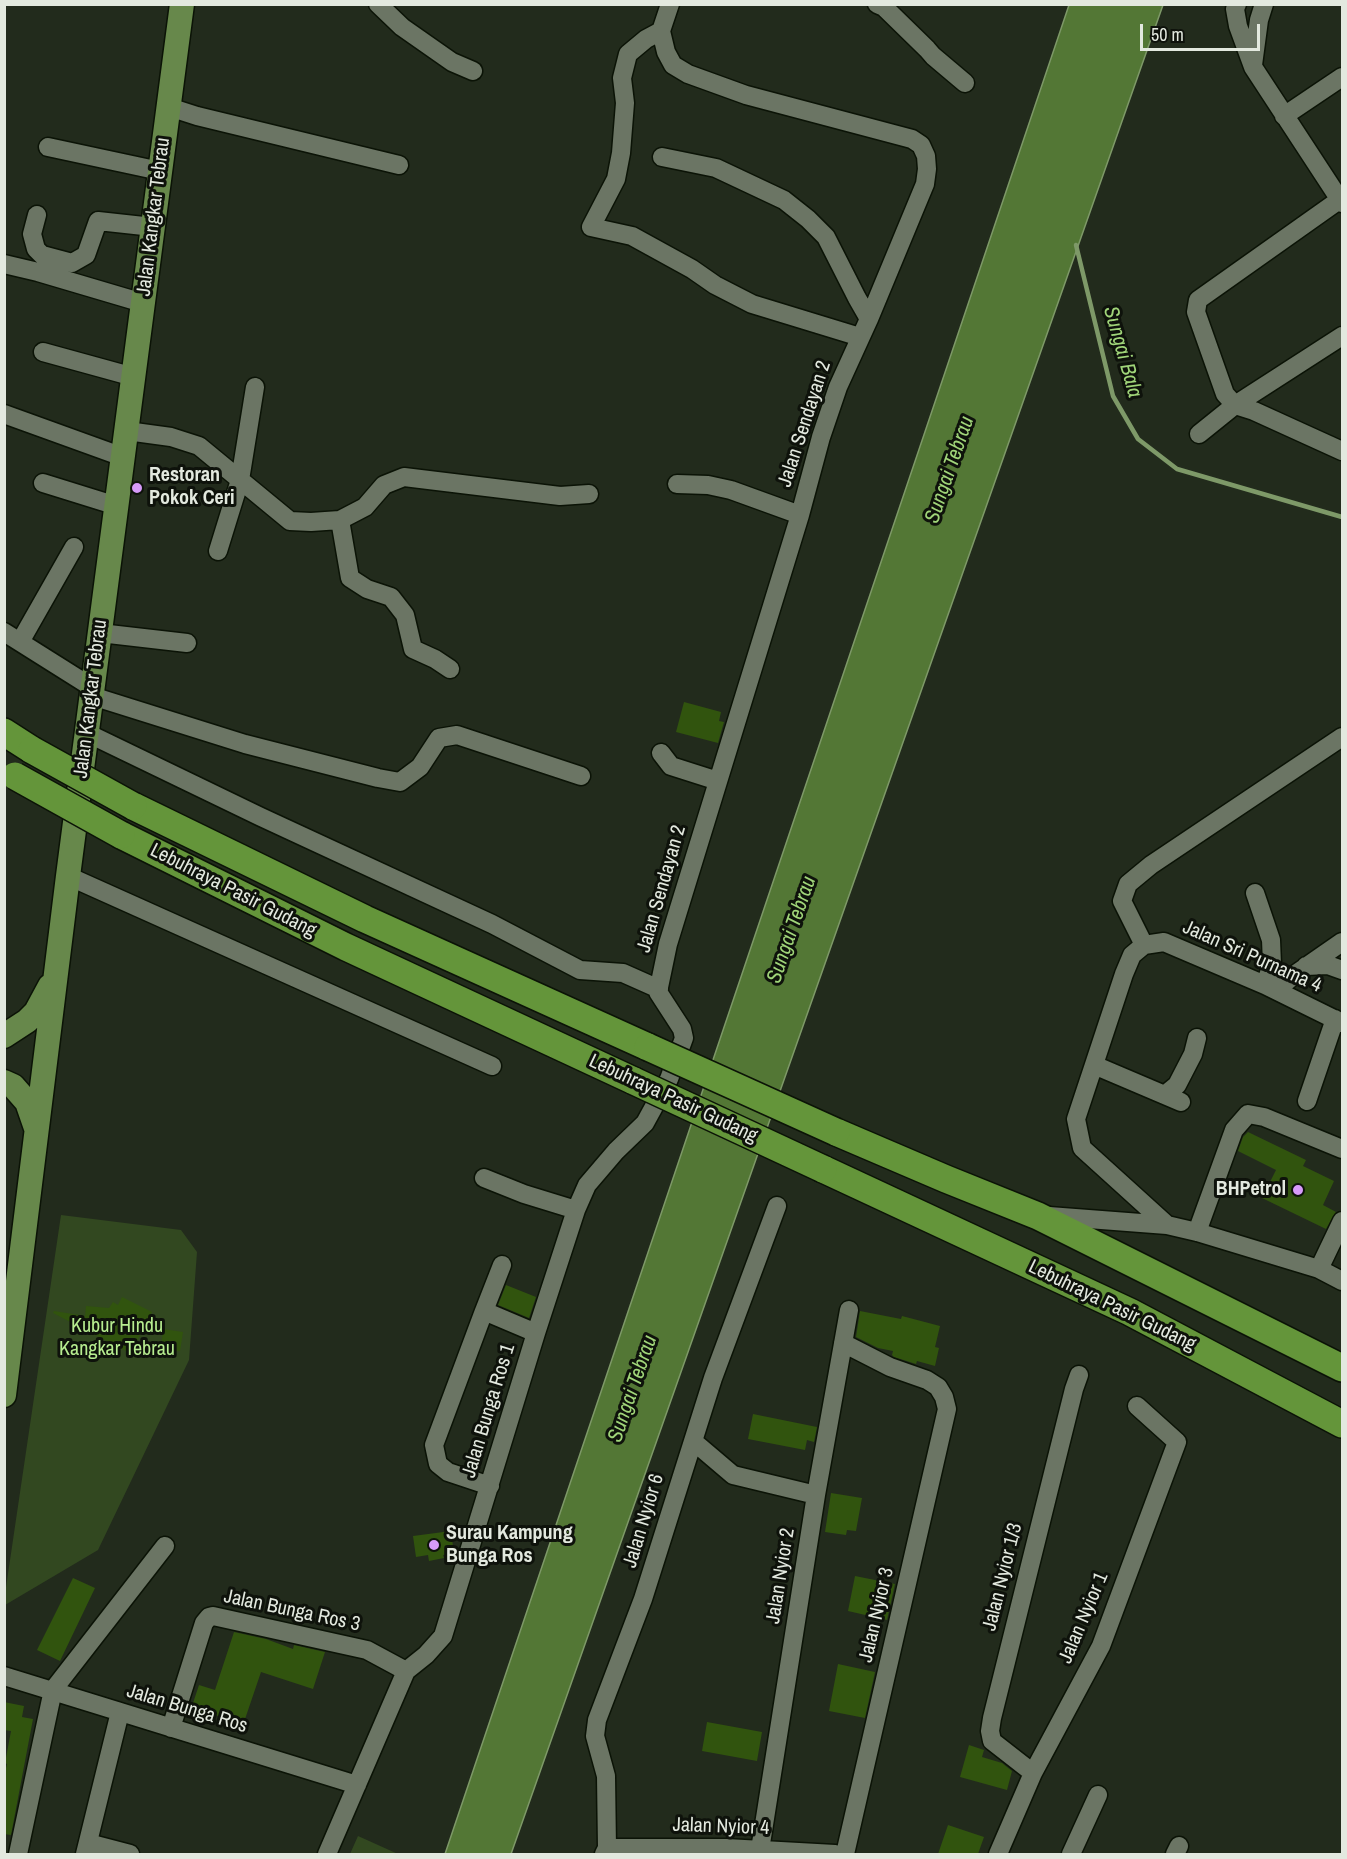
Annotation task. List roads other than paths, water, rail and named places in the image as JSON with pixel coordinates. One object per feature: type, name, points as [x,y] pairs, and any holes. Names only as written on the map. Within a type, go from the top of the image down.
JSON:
[{"type":"highway","name":"Lebuhraya Pasir Gudang","points":[[4,732],[133,806],[365,919],[836,1132],[1038,1216],[1342,1368]]},
{"type":"highway","name":"Lebuhraya Pasir Gudang","points":[[10,773],[121,835],[346,947],[1130,1312],[1342,1424]]},
{"type":"main road","name":"Jalan Kangkar Tebrau","points":[[4,1395],[68,876],[182,4]]},
{"type":"main road","points":[[4,1036],[36,1012],[57,968]]},
{"type":"main road","points":[[4,1041],[49,1041]]},
{"type":"main road","points":[[4,1076],[44,1077]]},
{"type":"main road","points":[[4,1082],[13,1086],[27,1102],[38,1133]]},
{"type":"street","points":[[378,4],[402,27],[452,62],[473,71]]},
{"type":"street","points":[[670,4],[661,31],[646,39],[628,54],[623,68],[625,103],[618,170],[616,179],[591,227],[633,236],[692,269],[715,285],[752,304],[860,337]]},
{"type":"street","points":[[878,4],[884,7],[933,56],[965,83]]},
{"type":"street","points":[[1237,4],[1235,9],[1238,26],[1253,67],[1342,200],[1198,300],[1196,312],[1225,394],[1235,405],[1254,411],[1342,451]]},
{"type":"street","points":[[1253,67],[1259,20],[1264,4]]},
{"type":"street","name":"Jalan Sendayan 2","points":[[659,989],[668,944],[800,515],[820,437],[838,387],[925,184],[927,169],[926,156],[921,145],[912,139],[746,94],[688,74],[674,65],[666,52],[661,31]]},
{"type":"street","points":[[1284,116],[1342,77]]},
{"type":"street","points":[[169,107],[197,116],[399,165]]},
{"type":"street","points":[[48,147],[160,171]]},
{"type":"street","points":[[662,157],[716,168],[792,206],[826,237],[869,319]]},
{"type":"street","points":[[37,216],[32,240],[40,264]]},
{"type":"street","points":[[4,264],[72,263],[79,260],[86,255],[98,221],[153,227]]},
{"type":"street","points":[[40,264],[143,303]]},
{"type":"street","points":[[1199,435],[1235,405],[1342,336]]},
{"type":"street","points":[[43,352],[134,377]]},
{"type":"street","points":[[218,551],[240,480],[255,387]]},
{"type":"street","points":[[4,414],[123,457]]},
{"type":"street","points":[[126,431],[171,437],[199,446],[290,521],[340,520],[365,507],[384,485],[404,477],[560,496],[589,494]]},
{"type":"street","points":[[43,483],[117,506]]},
{"type":"street","points":[[678,484],[708,485],[731,490],[800,515]]},
{"type":"street","points":[[340,520],[350,578],[367,589],[391,597],[405,615],[413,649],[435,658],[450,669]]},
{"type":"street","points":[[20,642],[74,547]]},
{"type":"street","points":[[4,632],[92,692],[245,744],[378,778],[400,782],[420,766],[439,738],[457,735],[581,776]]},
{"type":"street","points":[[100,633],[187,644]]},
{"type":"street","points":[[87,734],[492,924],[580,970],[623,973],[659,989]]},
{"type":"street","points":[[1167,1225],[1083,1148],[1076,1119],[1124,974],[1132,955],[1144,945],[1122,901],[1128,884],[1151,865],[1342,737]]},
{"type":"street","points":[[660,753],[671,766],[718,781]]},
{"type":"street","points":[[68,876],[492,1066]]},
{"type":"street","points":[[1255,893],[1271,940],[1270,987]]},
{"type":"street","name":"Jalan Sri Purnama 4","points":[[1144,945],[1164,942],[1270,987],[1339,1021]]},
{"type":"street","points":[[1270,987],[1342,942]]},
{"type":"street","points":[[1306,966],[1328,965],[1342,970]]},
{"type":"street","name":"Jalan Bunga Ros 1","points":[[327,1854],[406,1671],[426,1655],[443,1636],[536,1333],[576,1210],[587,1185],[616,1151],[645,1123],[669,1079],[684,1038],[682,1029],[660,995],[659,989]]},
{"type":"street","points":[[1307,1101],[1339,1021]]},
{"type":"street","points":[[1094,1065],[1173,1098],[1193,1054],[1197,1038]]},
{"type":"street","points":[[1197,1232],[1234,1130],[1248,1114],[1264,1117],[1342,1149]]},
{"type":"street","points":[[484,1178],[524,1194],[576,1210]]},
{"type":"street","name":"Jalan Nyior 6","points":[[605,1851],[606,1776],[595,1736],[597,1720],[644,1599],[713,1378],[777,1206]]},
{"type":"street","points":[[1038,1216],[1167,1225],[1320,1269],[1342,1281]]},
{"type":"street","points":[[1320,1269],[1342,1221]]},
{"type":"street","points":[[490,1486],[448,1472],[438,1464],[434,1445],[502,1265]]},
{"type":"street","name":"Jalan Nyior 2","points":[[760,1850],[816,1495],[849,1310]]},
{"type":"street","points":[[484,1311],[536,1333]]},
{"type":"street","name":"Jalan Nyior 3","points":[[843,1343],[890,1367],[927,1380],[938,1387],[947,1409],[845,1854]]},
{"type":"street","name":"Jalan Nyior 1/3","points":[[1033,1773],[992,1741],[990,1731],[1079,1375]]},
{"type":"street","name":"Jalan Nyior 1","points":[[998,1854],[1033,1773],[1101,1646],[1177,1442],[1137,1406]]},
{"type":"street","points":[[693,1441],[733,1475],[816,1495]]},
{"type":"street","points":[[18,1854],[53,1690],[165,1546]]},
{"type":"street","name":"Jalan Bunga Ros 3","points":[[171,1728],[204,1623],[213,1616],[367,1650],[406,1671]]},
{"type":"street","name":"Jalan Bunga Ros","points":[[4,1676],[357,1785]]},
{"type":"street","points":[[120,1712],[86,1849],[130,1854]]},
{"type":"street","points":[[1071,1854],[1098,1795]]},
{"type":"street","name":"Jalan Nyior 4","points":[[605,1851],[760,1850],[834,1854]]},
{"type":"water","name":"Sungai Tebrau","points":[[1069,5],[1163,5],[511,1854],[445,1854]]},
{"type":"waterway","name":"Sungai Bala","points":[[1076,245],[1113,396],[1138,439],[1177,469],[1342,517]]},
{"type":"place","name":"Restoran Pokok Ceri","points":[[137,488]]},
{"type":"place","name":"BHPetrol","points":[[1298,1190]]},
{"type":"place","name":"Surau Kampung Bunga Ros","points":[[434,1545]]},
{"type":"park label","name":"Kubur Hindu Kangkar Tebrau","points":[[117,1338]]}]
